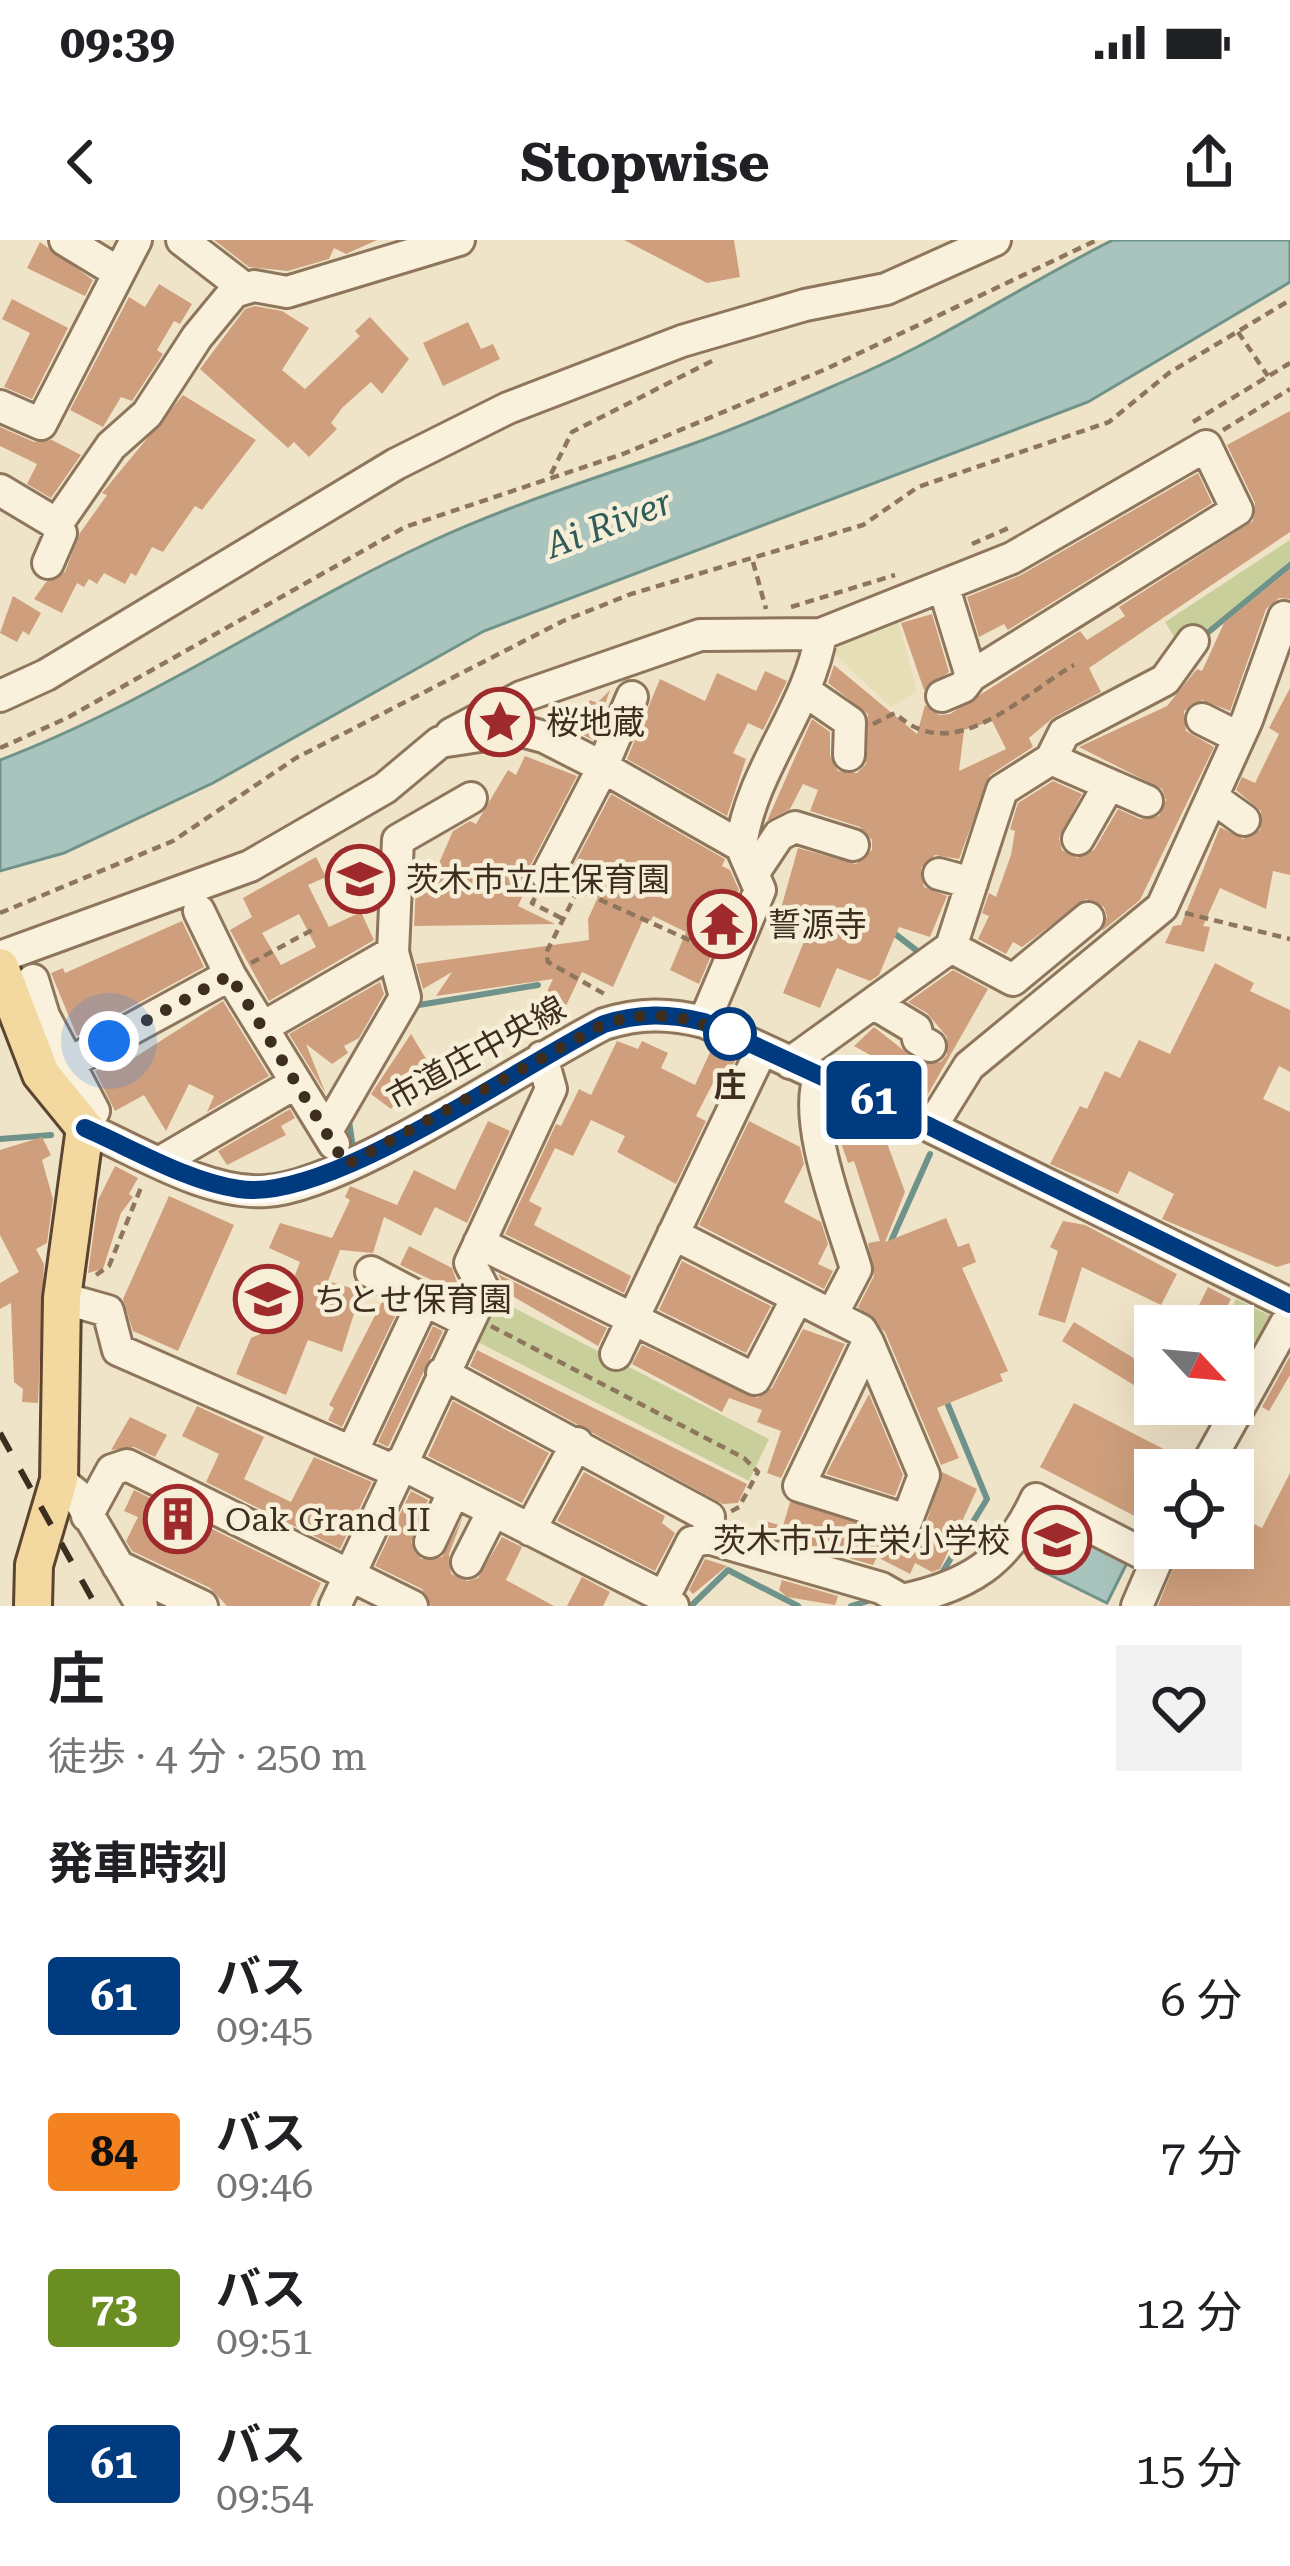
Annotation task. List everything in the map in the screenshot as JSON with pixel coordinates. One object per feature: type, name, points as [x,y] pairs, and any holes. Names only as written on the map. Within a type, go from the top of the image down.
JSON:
[{"type":"main road","points":[[16,974],[41,1074],[85,1128],[62,1298],[59,1480],[34,1565],[32,1606]]},
{"type":"street","points":[[65,240],[116,272]]},
{"type":"street","points":[[0,406],[41,424],[136,240]]},
{"type":"street","points":[[199,244],[243,287],[286,292],[459,240]]},
{"type":"street","points":[[0,696],[46,675],[396,464],[508,408],[682,341],[805,305],[886,289],[995,240]]},
{"type":"street","points":[[57,524],[111,446],[147,414],[216,311],[243,287]]},
{"type":"street","points":[[0,957],[250,866],[385,788],[440,742],[521,697],[700,635],[821,634],[944,588],[1077,523],[1194,438],[1237,510],[942,696]]},
{"type":"street","points":[[0,490],[57,524],[61,533],[48,563]]},
{"type":"street","points":[[944,588],[971,676]]},
{"type":"street","points":[[931,1127],[969,1066],[1162,907],[1238,737],[1284,617]]},
{"type":"street","points":[[704,1022],[760,890],[748,858],[752,805],[806,691],[821,634]]},
{"type":"street","points":[[832,1315],[856,1269],[821,1147],[805,1069],[951,946],[1002,790],[1051,759],[1064,733],[1165,680],[1192,647]]},
{"type":"street","points":[[1150,686],[1238,737]]},
{"type":"street","points":[[806,691],[850,722],[849,755]]},
{"type":"street","points":[[547,874],[598,777],[599,765],[632,697]]},
{"type":"street","points":[[440,742],[518,730],[544,736],[748,858]]},
{"type":"street","points":[[1051,759],[1148,801]]},
{"type":"street","points":[[1078,839],[1109,785]]},
{"type":"street","points":[[1212,796],[1244,820]]},
{"type":"street","points":[[327,1131],[405,997],[393,952],[398,840],[471,798]]},
{"type":"street","points":[[748,858],[794,827],[854,844]]},
{"type":"street","points":[[939,874],[971,883]]},
{"type":"street","points":[[199,911],[230,975],[347,1167]]},
{"type":"street","points":[[951,946],[1013,980],[1088,918]]},
{"type":"street","points":[[263,1027],[393,952]]},
{"type":"street","points":[[16,974],[94,1111],[85,1128]]},
{"type":"street","points":[[69,1063],[230,975]]},
{"type":"street","points":[[876,1005],[916,1028],[918,1039],[930,1046]]},
{"type":"street","name":"市道庄中央線","points":[[85,1128],[235,1189],[265,1192],[347,1167],[542,1057],[630,1016],[679,1016],[704,1022],[931,1127],[1290,1304]]},
{"type":"street","points":[[616,1354],[762,1049]]},
{"type":"street","points":[[334,1606],[484,1290],[470,1263],[551,1089],[551,1074],[542,1057]]},
{"type":"street","points":[[158,1160],[294,1084]]},
{"type":"street","points":[[673,1234],[861,1330],[868,1342],[924,1475],[907,1520],[799,1486],[868,1342]]},
{"type":"street","points":[[479,1243],[754,1379],[797,1298]]},
{"type":"street","points":[[371,1272],[470,1319]]},
{"type":"street","points":[[62,1298],[109,1311],[118,1350],[454,1491],[669,1601],[692,1542],[708,1530],[709,1517],[442,1373]]},
{"type":"street","points":[[353,1450],[424,1300]]},
{"type":"street","points":[[1254,1368],[1290,1316]]},
{"type":"street","points":[[530,1530],[577,1443]]},
{"type":"street","points":[[87,1516],[112,1470],[127,1465],[412,1606]]},
{"type":"street","points":[[59,1480],[76,1494],[142,1606]]},
{"type":"street","points":[[430,1542],[454,1491]]},
{"type":"street","points":[[708,1530],[881,1588],[902,1600],[965,1583],[991,1568],[1021,1532],[1036,1498],[1134,1543]]},
{"type":"street","points":[[467,1562],[493,1511]]},
{"type":"street","points":[[118,1566],[202,1606]]},
{"type":"street","points":[[1137,1606],[1152,1569]]},
{"type":"path","points":[[0,748],[85,708],[405,527],[551,474],[623,454],[826,369],[1097,240]]},
{"type":"path","points":[[0,913],[173,841],[296,758],[437,690],[563,621],[631,594],[863,525],[918,487],[1109,422],[1169,373],[1290,300]]},
{"type":"path","points":[[1238,332],[1268,376]]},
{"type":"path","points":[[551,474],[572,432],[725,354]]},
{"type":"path","points":[[1194,438],[1290,362]]},
{"type":"path","points":[[1194,438],[1229,425],[1290,388]]},
{"type":"path","points":[[954,552],[1014,526]]},
{"type":"path","points":[[753,560],[768,614]]},
{"type":"path","points":[[789,608],[916,568]]},
{"type":"path","points":[[547,874],[730,958]]},
{"type":"path","points":[[578,890],[546,953],[548,962],[600,990],[630,1016]]},
{"type":"path","points":[[1162,907],[1290,939]]},
{"type":"path","points":[[230,975],[312,930]]},
{"type":"path","points":[[62,1298],[109,1266],[158,1160]]},
{"type":"path","points":[[470,1319],[744,1458],[758,1472],[739,1507],[708,1530]]},
{"type":"shaded area","points":[[897,616],[917,691],[891,707],[832,652],[832,639]]},
{"type":"green space","points":[[1290,540],[1290,561],[1182,650],[1165,622]]},
{"type":"green space","points":[[493,1297],[769,1439],[749,1481],[472,1339]]},
{"type":"green space","points":[[1254,1308],[1277,1319],[1265,1345],[1254,1339]]},
{"type":"water","name":"Ai River","points":[[1113,240],[1290,240],[1290,282],[1088,402],[484,631],[213,783],[64,853],[0,871],[0,760],[111,711],[430,542],[738,427],[863,373]]},
{"type":"water","points":[[1056,1528],[1127,1563],[1107,1603],[1036,1568]]},
{"type":"building","points":[[214,240],[377,240],[346,254],[334,248],[329,259],[288,271],[249,267]]},
{"type":"building","points":[[624,240],[734,240],[740,277],[707,283]]},
{"type":"building","points":[[40,242],[93,280],[85,296],[27,268]]},
{"type":"building","points":[[159,284],[192,304],[180,324],[174,321],[157,350],[163,354],[132,401],[121,397],[103,427],[70,410],[129,297],[145,307]]},
{"type":"building","points":[[12,299],[68,328],[32,399],[4,387],[30,333],[2,319]]},
{"type":"building","points":[[245,309],[282,311],[309,328],[282,370],[305,389],[360,336],[355,331],[370,317],[409,359],[382,394],[371,382],[342,408],[331,423],[337,429],[309,457],[294,442],[288,448],[200,369]]},
{"type":"building","points":[[468,322],[481,349],[493,344],[500,359],[443,386],[423,343]]},
{"type":"building","points":[[183,395],[256,440],[202,510],[195,506],[163,552],[152,547],[136,576],[131,573],[125,584],[104,573],[97,584],[89,579],[84,587],[77,583],[62,613],[34,599],[46,582],[65,572],[80,533],[107,495],[102,493]]},
{"type":"building","points":[[1290,411],[1290,532],[1089,668],[1101,692],[1054,717],[1029,738],[1033,747],[990,775],[959,859],[935,855],[921,868],[924,887],[947,896],[930,937],[899,927],[879,975],[870,981],[837,968],[820,1008],[783,993],[810,927],[778,919],[798,848],[856,864],[872,850],[872,840],[860,827],[810,811],[818,790],[803,784],[790,809],[767,821],[812,719],[830,732],[830,756],[838,771],[857,773],[866,764],[868,714],[828,683],[834,665],[917,734],[925,705],[939,715],[950,714],[1080,631],[1087,640],[1125,616],[1119,607],[1253,521],[1255,503],[1227,445]],"holes":[[[992,721],[1006,749],[959,771],[964,730]]]},
{"type":"building","points":[[0,427],[34,442],[52,440],[81,455],[51,498],[27,484],[37,464],[0,446]]},
{"type":"building","points":[[1198,473],[1212,503],[1008,630],[1004,624],[979,637],[967,597],[1021,575]]},
{"type":"building","points":[[1290,569],[1290,599],[1279,598],[1266,609],[1230,711],[1202,700],[1184,711],[1186,731],[1214,747],[1140,900],[1102,931],[1107,916],[1104,907],[1086,899],[1022,947],[1013,942],[1006,954],[978,939],[989,916],[982,913],[989,893],[996,897],[1011,855],[1015,831],[1010,829],[1018,803],[1053,781],[1082,794],[1059,838],[1062,850],[1077,858],[1094,850],[1118,809],[1140,819],[1159,816],[1166,800],[1162,789],[1079,747],[1167,706],[1197,669],[1202,671],[1224,623]]},
{"type":"building","points":[[13,596],[41,613],[29,635],[23,631],[17,642],[0,633]]},
{"type":"building","points":[[932,614],[949,672],[924,690],[901,623]]},
{"type":"building","points":[[765,671],[787,681],[763,730],[748,723],[733,753],[746,759],[727,816],[627,759],[660,679],[705,701],[717,673],[756,691]]},
{"type":"building","points":[[1290,688],[1290,875],[1273,871],[1266,909],[1220,888],[1203,926],[1210,927],[1204,952],[1165,943],[1173,926],[1181,925],[1220,827],[1243,839],[1260,830],[1261,811],[1236,790],[1242,777],[1255,783],[1279,734],[1269,728]]},
{"type":"building","points":[[610,690],[593,740],[563,725],[569,712],[581,718],[590,700],[597,703]]},
{"type":"building","points":[[525,756],[577,776],[530,866],[529,882],[518,906],[555,924],[414,926],[417,862],[439,863],[453,831],[470,821],[476,824],[508,770],[516,775]]},
{"type":"building","points":[[611,794],[725,859],[722,866],[730,870],[739,890],[699,984],[670,970],[686,932],[653,916],[651,921],[644,918],[613,987],[582,972],[565,1008],[558,1012],[541,1004],[553,979],[436,996],[452,972],[423,989],[416,964],[589,940],[588,919],[598,897],[566,880]]},
{"type":"building","points":[[316,857],[326,877],[308,885],[329,927],[361,912],[374,940],[269,1001],[230,930],[252,917],[243,898]],"holes":[[[299,914],[316,947],[281,965],[262,933]]]},
{"type":"building","points":[[182,921],[204,967],[77,1036],[51,973],[63,968],[65,973]]},
{"type":"building","points":[[1215,963],[1254,983],[1250,991],[1290,1010],[1290,1072],[1279,1066],[1263,1099],[1290,1112],[1290,1263],[1277,1267],[1162,1219],[1174,1194],[1129,1171],[1118,1194],[1050,1164],[1080,1106],[1087,1109],[1105,1071],[1120,1078],[1139,1040],[1170,1054]]},
{"type":"building","points":[[953,970],[988,989],[927,1096],[911,1084],[915,1080],[854,1046],[874,1027],[920,1063],[941,1062],[947,1055],[947,1037],[927,1013],[908,1002]]},
{"type":"building","points":[[380,982],[384,994],[359,1038],[344,1046],[348,1053],[332,1064],[306,1044],[326,1094],[289,1034]]},
{"type":"building","points":[[223,1001],[269,1076],[207,1112],[214,1096],[189,1084],[166,1131],[144,1095],[115,1111],[95,1071],[111,1063],[115,1070]]},
{"type":"building","points":[[411,1034],[446,1092],[413,1080],[391,1109],[371,1094]]},
{"type":"building","points":[[617,1041],[638,1049],[642,1041],[668,1053],[661,1068],[695,1085],[711,1050],[735,1061],[722,1088],[713,1083],[696,1116],[706,1121],[676,1184],[617,1152],[625,1136],[591,1120],[573,1156],[555,1148],[529,1201],[542,1208],[534,1225],[631,1276],[624,1293],[505,1234],[556,1124],[561,1126],[579,1089],[591,1095]]},
{"type":"building","points":[[835,1106],[883,1132],[905,1192],[885,1242],[946,1218],[958,1247],[969,1243],[976,1262],[962,1268],[1008,1371],[1000,1374],[1003,1381],[937,1408],[959,1458],[941,1465],[885,1332],[858,1307],[874,1276],[868,1243],[880,1241],[854,1161],[848,1163],[839,1137]]},
{"type":"building","points":[[290,1109],[295,1118],[281,1126],[286,1135],[227,1165],[218,1151]]},
{"type":"building","points":[[488,1121],[510,1131],[467,1223],[435,1207],[421,1236],[384,1217],[373,1253],[340,1250],[328,1281],[361,1291],[342,1352],[308,1340],[286,1395],[236,1374],[251,1338],[275,1327],[300,1262],[269,1248],[280,1223],[332,1238],[350,1200],[345,1197],[350,1186],[397,1205],[414,1170],[455,1190]]},
{"type":"building","points":[[749,1121],[800,1147],[804,1164],[784,1202],[821,1222],[828,1244],[818,1264],[833,1271],[824,1289],[699,1225]]},
{"type":"building","points":[[42,1137],[51,1155],[42,1160],[53,1199],[47,1243],[36,1249],[44,1264],[38,1403],[22,1402],[23,1389],[14,1382],[11,1303],[0,1309],[0,1283],[19,1272],[0,1235],[0,1150]]},
{"type":"building","points":[[115,1166],[138,1178],[103,1269],[88,1273],[98,1200]]},
{"type":"building","points":[[169,1196],[234,1225],[178,1351],[133,1331],[123,1299]]},
{"type":"building","points":[[1063,1221],[1085,1225],[1177,1274],[1161,1305],[1082,1267],[1065,1323],[1038,1315],[1058,1251],[1050,1247]]},
{"type":"building","points":[[409,1246],[452,1268],[461,1294],[400,1265]]},
{"type":"building","points":[[682,1261],[771,1306],[746,1353],[659,1310]]},
{"type":"building","points":[[498,1274],[607,1328],[598,1346],[509,1294]]},
{"type":"building","points":[[1208,1287],[1231,1299],[1228,1305],[1199,1305]]},
{"type":"building","points":[[382,1302],[398,1310],[342,1427],[328,1420],[334,1408],[329,1405]]},
{"type":"building","points":[[1074,1322],[1134,1358],[1134,1385],[1062,1341]]},
{"type":"building","points":[[433,1326],[443,1331],[388,1447],[378,1442]]},
{"type":"building","points":[[803,1329],[845,1344],[781,1478],[767,1473],[781,1431],[757,1422],[762,1410],[729,1398],[722,1412],[632,1364],[642,1345],[757,1398],[772,1388]]},
{"type":"building","points":[[477,1350],[747,1484],[738,1503],[723,1504],[470,1366]]},
{"type":"building","points":[[1290,1356],[1290,1375],[1269,1411],[1262,1407]]},
{"type":"building","points":[[869,1394],[903,1475],[895,1496],[826,1474]]},
{"type":"building","points":[[453,1401],[549,1453],[522,1503],[428,1456]]},
{"type":"building","points":[[1074,1403],[1164,1449],[1134,1449],[1134,1516],[1040,1467]]},
{"type":"building","points":[[197,1406],[264,1437],[244,1479],[291,1502],[314,1457],[372,1482],[340,1549],[206,1482],[219,1454],[182,1436]]},
{"type":"building","points":[[130,1417],[167,1435],[155,1457],[134,1447],[111,1450]]},
{"type":"building","points":[[584,1472],[665,1516],[662,1523],[675,1533],[655,1571],[557,1521]]},
{"type":"building","points":[[942,1472],[977,1489],[940,1569],[932,1572],[915,1563],[910,1574],[877,1557],[873,1565],[757,1532],[761,1520],[783,1526],[790,1502],[912,1539],[925,1527]]},
{"type":"building","points":[[1290,1473],[1290,1606],[1158,1606],[1173,1569],[1254,1569],[1254,1524],[1262,1528]]},
{"type":"building","points":[[134,1490],[321,1583],[310,1606],[227,1606],[210,1588],[132,1551],[126,1541],[138,1517],[124,1511]]},
{"type":"building","points":[[411,1491],[428,1500],[411,1542],[421,1559],[442,1557],[463,1517],[449,1554],[451,1574],[467,1581],[478,1578],[502,1537],[522,1547],[506,1580],[554,1606],[431,1606],[422,1589],[375,1566]]},
{"type":"building","points":[[705,1559],[727,1566],[693,1594],[689,1590]]},
{"type":"building","points":[[582,1577],[610,1592],[603,1606],[567,1606]]},
{"type":"building","points":[[782,1580],[838,1596],[835,1605],[787,1597],[779,1590]]},
{"type":"waterway","points":[[1200,639],[1290,565]]},
{"type":"waterway","points":[[890,930],[916,950]]},
{"type":"waterway","points":[[413,1006],[538,985]]},
{"type":"waterway","points":[[349,1121],[354,1155]]},
{"type":"waterway","points":[[0,1139],[51,1135]]},
{"type":"waterway","points":[[888,1248],[930,1154]]},
{"type":"waterway","points":[[940,1576],[987,1499],[946,1400]]},
{"type":"waterway","points":[[691,1606],[728,1570],[798,1606]]},
{"type":"waterway","points":[[851,1606],[871,1600]]},
{"type":"railway","points":[[0,1433],[96,1606]]},
{"type":"bus line","name":"61","points":[[85,1128],[235,1189],[287,1188],[346,1165],[604,1024],[648,1014],[679,1016],[704,1022],[931,1127],[1290,1304]]},
{"type":"place","name":"桜地蔵","points":[[500,722]]},
{"type":"place","name":"茨木市立庄保育園","points":[[360,879]]},
{"type":"place","name":"誓源寺","points":[[722,924]]},
{"type":"place","name":"庄","points":[[730,1034]]},
{"type":"place","name":"ちとせ保育園","points":[[268,1299]]},
{"type":"place","name":"Oak Grand II","points":[[178,1519]]},
{"type":"place","name":"茨木市立庄栄小学校","points":[[1057,1540]]},
{"type":"route","points":[[109,1041],[230,975],[346,1165],[604,1024],[648,1014],[679,1016],[733,1036],[730,1034]]}]
